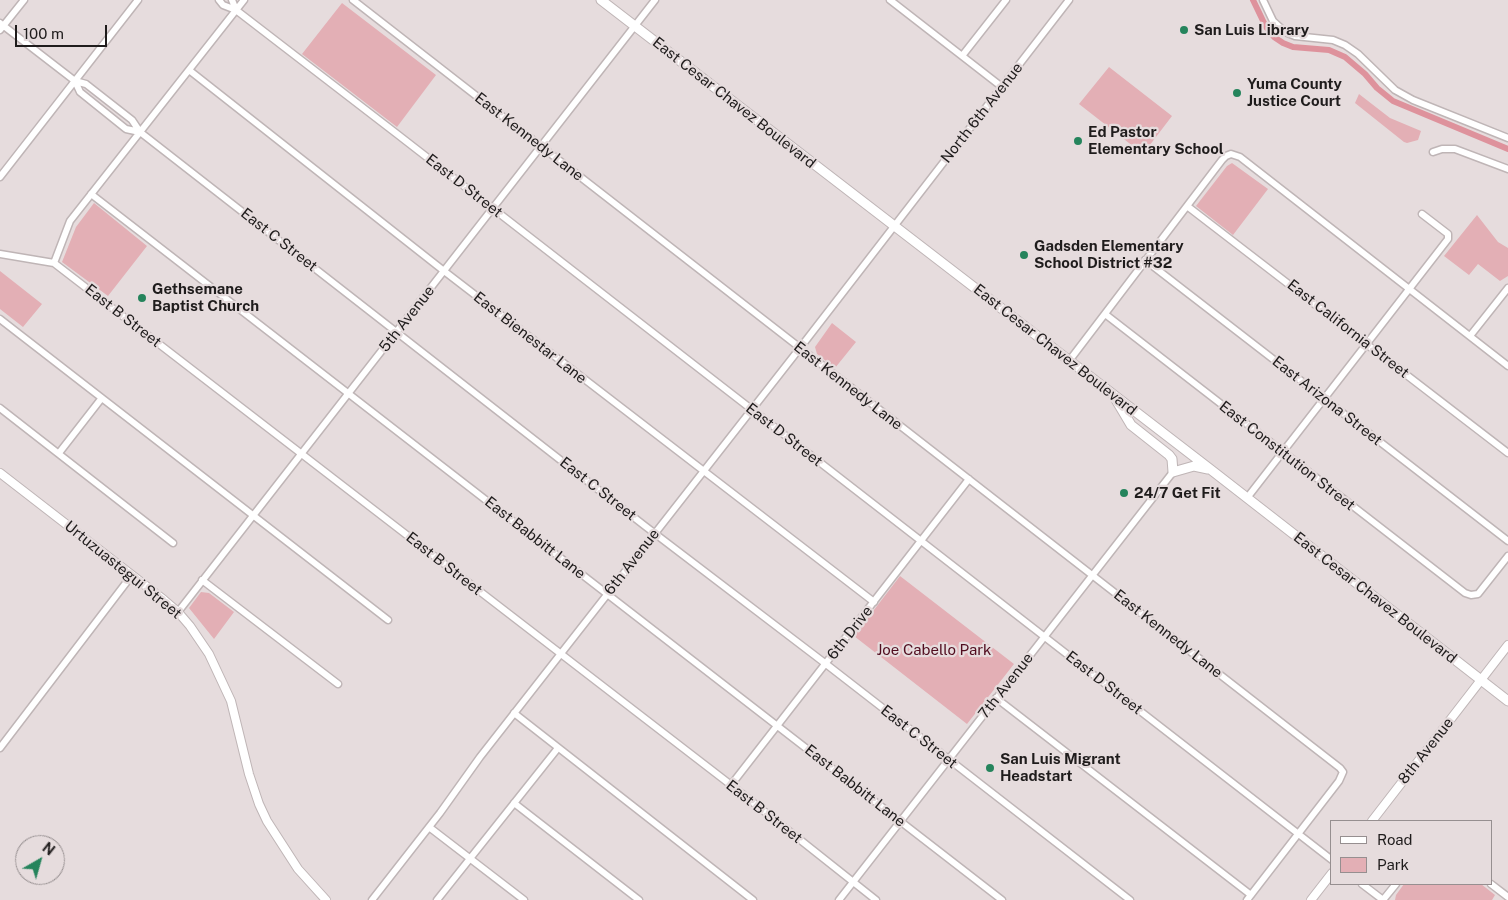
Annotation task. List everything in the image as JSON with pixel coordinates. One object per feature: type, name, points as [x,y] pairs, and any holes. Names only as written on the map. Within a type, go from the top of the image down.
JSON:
[{"type":"highway","name":"East Cesar Chavez Boulevard","points":[[601,0],[1508,701]]},
{"type":"highway","points":[[1112,394],[1131,426],[1169,455],[1172,459],[1173,472],[1194,466],[1210,469]]},
{"type":"main road","name":"Urtuzuastegui Street","points":[[0,473],[178,612],[201,642],[224,684],[235,716],[254,789],[267,821],[298,869],[326,900]]},
{"type":"main road","name":"8th Avenue","points":[[1373,820],[1508,645]]},
{"type":"main road","points":[[1311,900],[1330,876]]},
{"type":"street","points":[[1,27],[24,0]]},
{"type":"street","points":[[0,178],[138,0]]},
{"type":"street","name":"East D Street","points":[[219,0],[223,5],[236,10],[1330,858]]},
{"type":"street","points":[[232,0],[236,10]]},
{"type":"street","points":[[54,263],[68,225],[244,0]]},
{"type":"street","name":"East Kennedy Lane","points":[[353,0],[1336,764],[1343,772],[1340,781],[1298,834]]},
{"type":"street","name":"5th Avenue","points":[[178,612],[655,0]]},
{"type":"street","points":[[890,0],[1002,87]]},
{"type":"street","points":[[962,56],[1006,0]]},
{"type":"street","name":"North 6th Avenue","points":[[894,226],[1069,0]]},
{"type":"street","points":[[1263,0],[1273,21],[1285,32],[1295,36],[1333,40],[1345,45],[1358,54],[1395,90],[1413,100],[1508,138]]},
{"type":"street","name":"East C Street","points":[[1,27],[75,81],[86,84],[132,120],[140,132],[1130,900]]},
{"type":"street","name":"East Bienestar Lane","points":[[189,70],[444,271],[874,602]]},
{"type":"street","name":"East C Street","points":[[75,81],[80,92],[126,129],[140,132]]},
{"type":"street","points":[[1433,152],[1442,149],[1455,149],[1508,168]]},
{"type":"street","points":[[1069,361],[1222,160],[1231,154],[1240,157],[1508,366]]},
{"type":"street","name":"East Babbitt Lane","points":[[91,194],[1002,900]]},
{"type":"street","name":"East California Street","points":[[1187,206],[1508,453]]},
{"type":"street","points":[[1247,498],[1449,237],[1448,234],[1422,214]]},
{"type":"street","name":"6th Avenue","points":[[372,900],[429,827],[459,784],[894,226]]},
{"type":"street","name":"East B Street","points":[[0,254],[54,263],[876,900]]},
{"type":"street","name":"East Arizona Street","points":[[1145,260],[1508,541]]},
{"type":"street","points":[[1470,336],[1508,288]]},
{"type":"street","name":"East Constitution Street","points":[[1104,314],[1462,591],[1471,595],[1478,594],[1508,556]]},
{"type":"street","points":[[0,319],[388,620]]},
{"type":"street","points":[[59,453],[102,399]]},
{"type":"street","points":[[0,408],[173,543]]},
{"type":"street","name":"7th Avenue","points":[[839,900],[1173,472]]},
{"type":"street","name":"6th Drive","points":[[731,786],[969,480]]},
{"type":"street","points":[[0,748],[132,575]]},
{"type":"street","points":[[202,580],[338,684]]},
{"type":"street","points":[[996,698],[1249,898],[1298,834]]},
{"type":"street","points":[[514,714],[754,900]]},
{"type":"street","points":[[437,900],[558,748]]},
{"type":"street","points":[[514,803],[639,900]]},
{"type":"street","points":[[429,827],[524,900]]},
{"type":"street","points":[[1363,885],[1383,900],[1395,885]]},
{"type":"street","points":[[1492,885],[1508,897]]},
{"type":"green space","points":[[342,3],[436,75],[397,127],[302,54]]},
{"type":"green space","points":[[1109,67],[1172,116],[1143,154],[1079,104]]},
{"type":"green space","points":[[1359,94],[1390,118],[1421,131],[1418,140],[1404,142],[1355,103]]},
{"type":"green space","points":[[1232,163],[1268,189],[1233,235],[1196,206],[1227,166]]},
{"type":"green space","points":[[94,203],[147,246],[108,296],[62,262],[76,227]]},
{"type":"green space","points":[[1477,215],[1498,242],[1508,248],[1508,276],[1500,281],[1478,264],[1469,275],[1444,256]]},
{"type":"green space","points":[[0,271],[42,304],[23,327],[0,309]]},
{"type":"green space","points":[[832,323],[856,342],[835,368],[817,354],[815,347]]},
{"type":"green space","name":"Joe Cabello Park","points":[[900,576],[1014,664],[967,724],[854,636]]},
{"type":"green space","points":[[201,592],[209,593],[234,612],[214,639],[189,608]]},
{"type":"green space","points":[[1403,885],[1482,885],[1495,895],[1492,900],[1395,900],[1396,895]]},
{"type":"waterway","points":[[1253,0],[1266,27],[1274,37],[1283,43],[1293,47],[1329,50],[1345,57],[1393,101],[1508,149]]},
{"type":"place","name":"San Luis Library","points":[[1184,30]]},
{"type":"place","name":"Yuma County Justice Court","points":[[1237,93]]},
{"type":"place","name":"Ed Pastor Elementary School","points":[[1078,141]]},
{"type":"place","name":"Gadsden Elementary School District #32","points":[[1024,255]]},
{"type":"place","name":"Gethsemane Baptist Church","points":[[142,298]]},
{"type":"place","name":"24/7 Get Fit","points":[[1124,493]]},
{"type":"place","name":"San Luis Migrant Headstart","points":[[990,768]]}]
